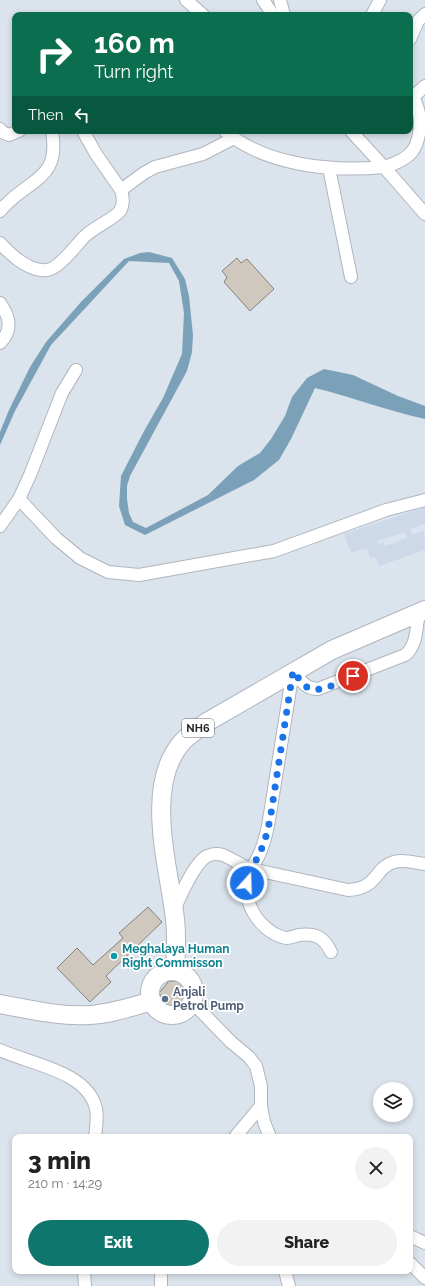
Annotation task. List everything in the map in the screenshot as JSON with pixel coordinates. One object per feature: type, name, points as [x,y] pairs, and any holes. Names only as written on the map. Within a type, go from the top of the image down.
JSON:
[{"type":"highway","name":"NH6","points":[[175,971],[176,943],[174,910],[161,818],[163,787],[174,754],[182,742],[197,729],[293,671],[352,640],[422,612]]},
{"type":"highway","points":[[169,971],[182,973],[192,982],[194,996],[192,1002],[184,1012],[171,1015],[159,1011],[152,1001],[150,994],[153,982],[162,973],[169,971]]},
{"type":"highway","points":[[0,1004],[87,1016],[107,1013],[152,1001]]},
{"type":"street","points":[[186,0],[200,12]]},
{"type":"street","points":[[263,0],[272,12]]},
{"type":"street","points":[[280,0],[283,12]]},
{"type":"street","points":[[374,12],[380,0]]},
{"type":"street","points":[[413,32],[418,22],[425,14]]},
{"type":"street","points":[[413,95],[425,86]]},
{"type":"street","points":[[120,190],[155,167],[204,154],[230,134],[255,150],[273,157],[297,163],[329,168],[349,169],[384,167],[405,158],[416,147],[422,138],[420,116],[418,108],[413,99]]},
{"type":"street","points":[[0,129],[2,132],[9,135],[12,134]]},
{"type":"street","points":[[0,211],[13,198],[38,180],[48,168],[54,151],[52,134]]},
{"type":"street","points":[[0,243],[17,259],[32,267],[48,270],[55,268],[87,234],[120,211],[123,196],[85,134]]},
{"type":"street","points":[[354,134],[425,214]]},
{"type":"street","points":[[329,168],[351,277]]},
{"type":"street","points":[[0,302],[4,308],[9,330],[6,337],[0,343]]},
{"type":"street","points":[[0,526],[19,499],[35,463],[62,393],[76,370]]},
{"type":"street","points":[[19,499],[56,538],[80,558],[108,572],[139,575],[274,551],[386,510],[425,500]]},
{"type":"street","points":[[293,671],[307,687],[318,689],[405,655],[413,646],[422,612]]},
{"type":"street","points":[[293,671],[270,820],[265,840],[251,869],[247,883],[248,898],[252,911],[264,927],[278,936],[286,938],[310,934],[318,937],[327,944],[331,952]]},
{"type":"street","points":[[174,910],[196,867],[204,858],[212,854],[222,855],[251,869],[348,890],[358,890],[364,888],[370,884],[386,866],[392,863],[400,861],[425,864]]},
{"type":"street","points":[[192,1002],[231,1042],[249,1057],[256,1066],[261,1086],[260,1106],[269,1134]]},
{"type":"street","points":[[0,1050],[12,1056],[53,1069],[72,1078],[91,1097],[96,1109],[97,1122],[95,1134]]},
{"type":"street","points":[[237,1134],[260,1106]]},
{"type":"street","points":[[413,1237],[425,1243]]},
{"type":"street","points":[[413,1266],[425,1278]]},
{"type":"street","points":[[84,1274],[86,1286]]},
{"type":"street","points":[[160,1286],[161,1274]]},
{"type":"street","points":[[286,1274],[288,1286]]},
{"type":"shaded area","points":[[425,507],[425,524],[410,529],[413,535],[424,531],[425,550],[379,566],[376,557],[370,558],[367,548],[351,553],[344,534]],"holes":[[[405,532],[407,538],[385,546],[384,542],[378,544],[377,541]]]},
{"type":"water","points":[[149,252],[172,258],[185,279],[189,296],[193,335],[192,352],[187,371],[130,476],[127,486],[127,499],[129,513],[133,522],[146,528],[208,495],[238,466],[260,453],[271,439],[285,416],[292,397],[307,378],[324,369],[353,375],[398,396],[425,406],[425,419],[315,388],[291,439],[279,460],[254,480],[145,535],[125,525],[119,506],[121,476],[163,398],[182,354],[184,313],[179,281],[169,263],[129,261],[51,345],[15,411],[0,445],[0,432],[30,367],[46,342],[81,302],[124,259],[140,253]]},
{"type":"building","points":[[237,258],[241,263],[247,259],[274,289],[250,311],[224,282],[227,277],[222,271]]},
{"type":"building","name":"Meghalaya Human Right Commisson","points":[[148,907],[162,922],[106,976],[111,982],[90,1002],[57,968],[77,948],[93,965],[123,938],[119,933]]},
{"type":"building","points":[[183,977],[188,984],[191,995],[185,1000],[185,1004],[160,1008],[162,998],[159,993],[169,981],[179,981]]},
{"type":"place","name":"Meghalaya Human Right Commisson","points":[[114,956]]},
{"type":"place","name":"Anjali Petrol Pump","points":[[165,999]]},
{"type":"route","points":[[247,883],[251,869],[265,840],[270,820],[293,671],[307,687],[312,689],[327,687],[353,676]]}]
